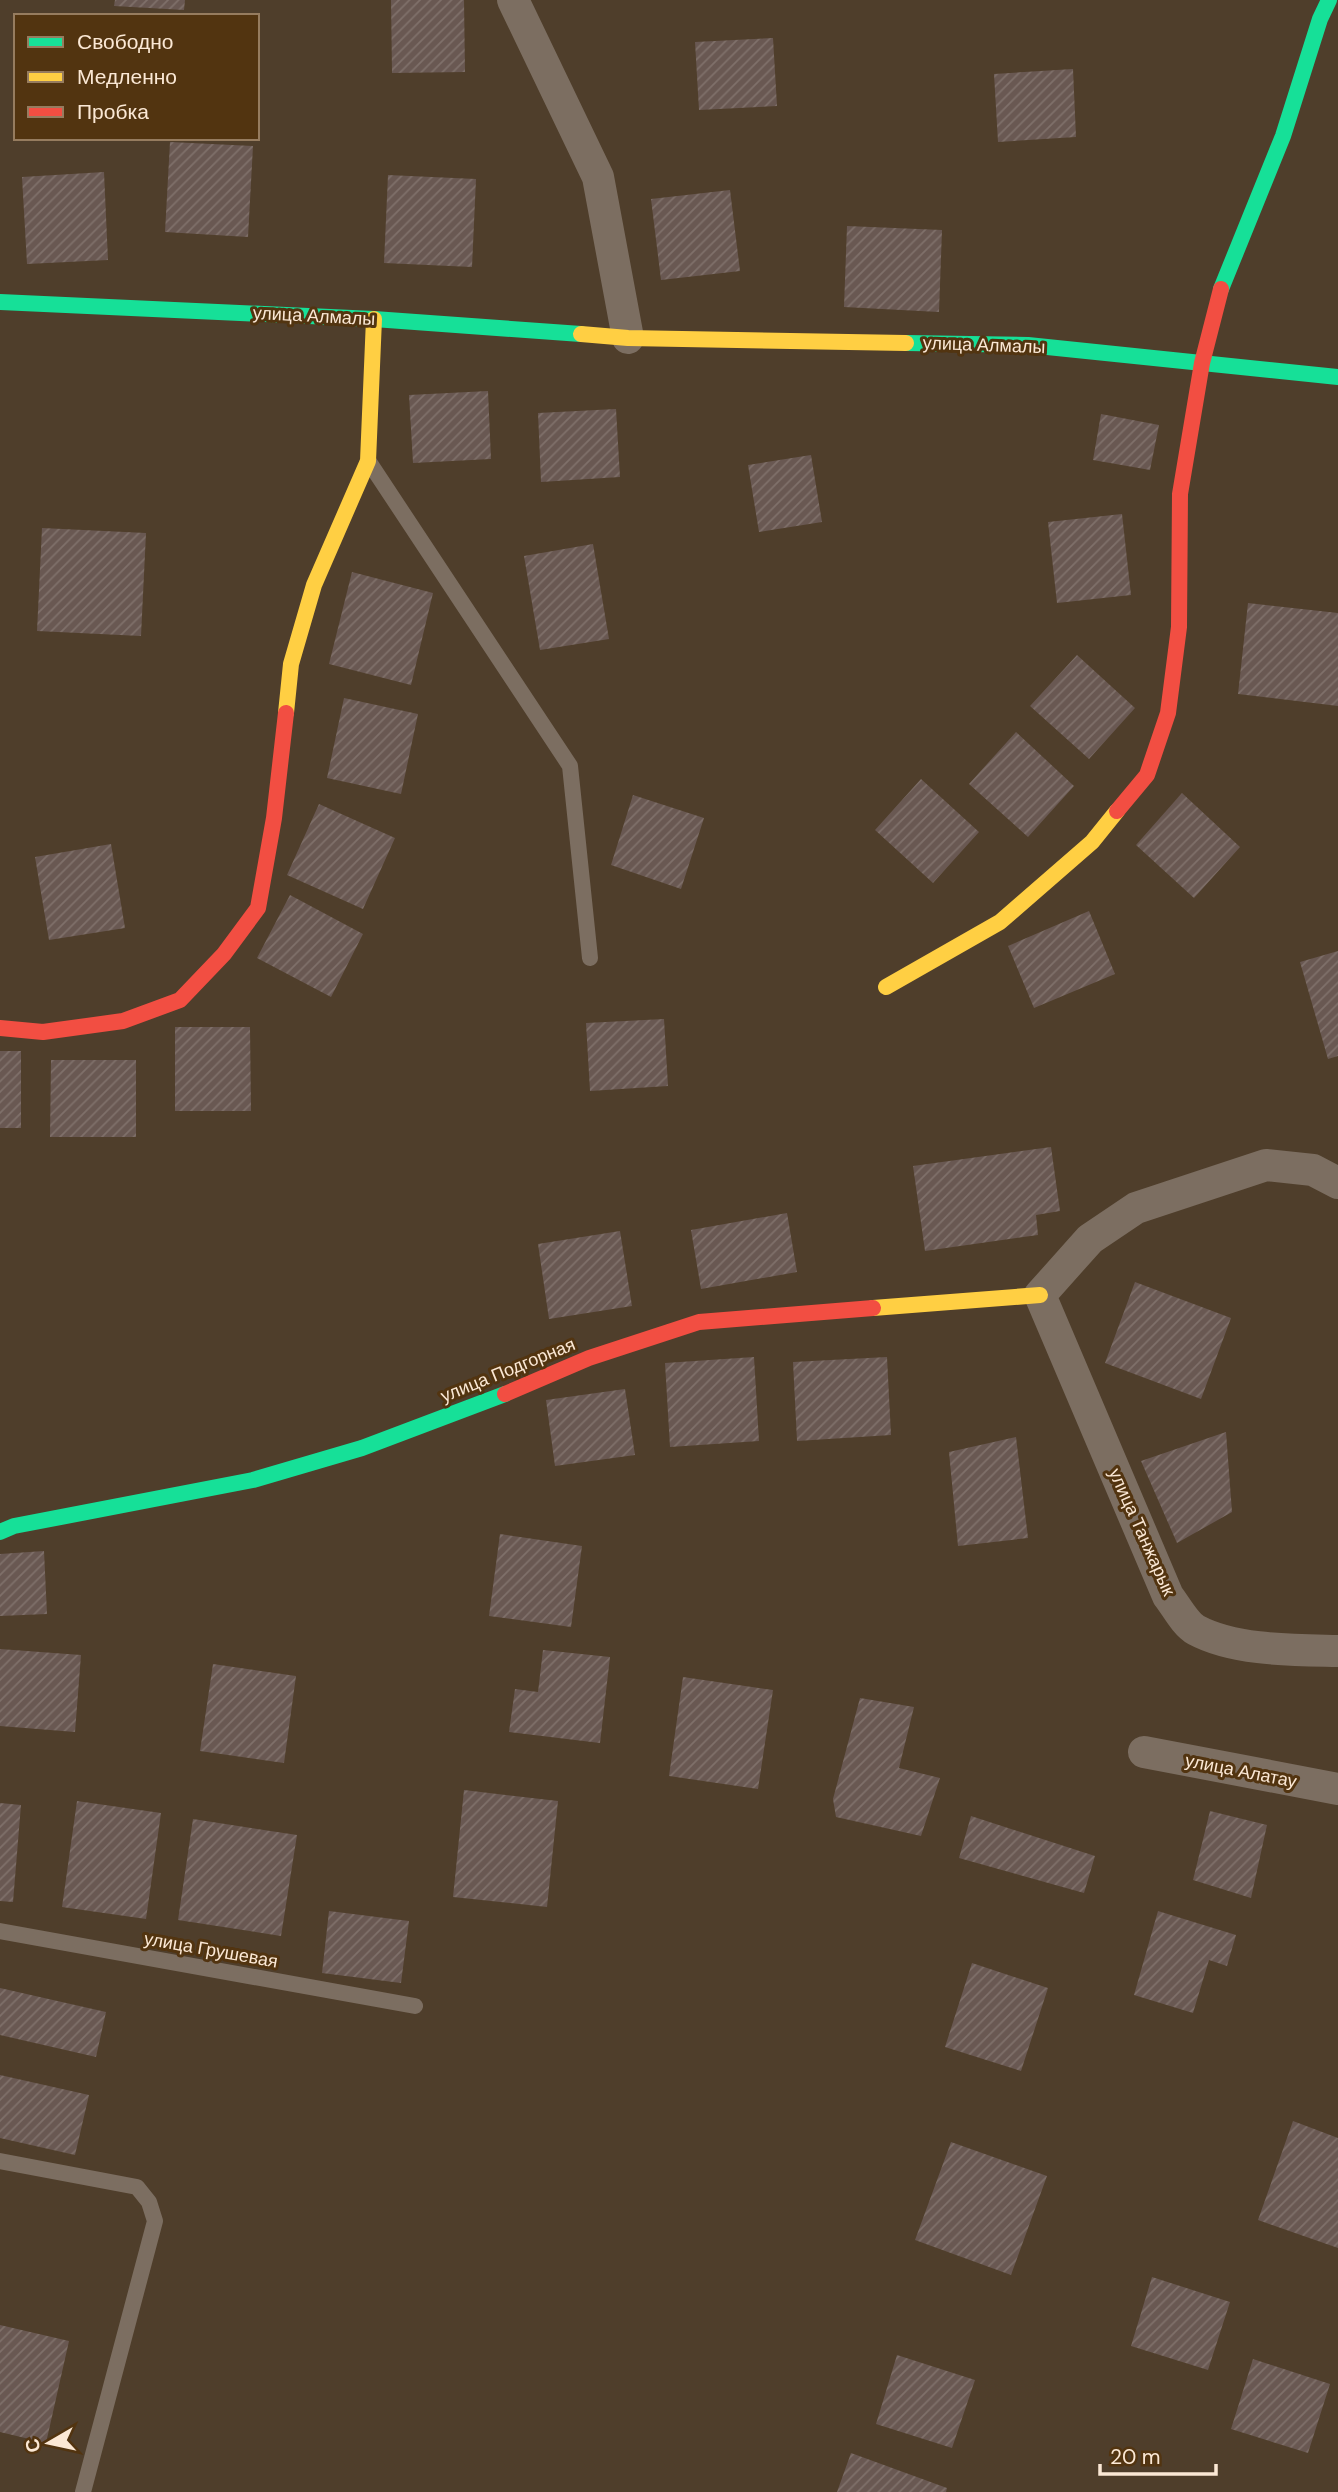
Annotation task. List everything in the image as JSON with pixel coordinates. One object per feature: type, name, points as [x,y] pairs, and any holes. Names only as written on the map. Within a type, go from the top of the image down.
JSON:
[{"type":"street","points":[[513,0],[598,177],[628,338]]},
{"type":"street","points":[[886,987],[1000,922],[1092,842],[1147,775],[1168,713],[1180,627],[1180,494],[1202,363],[1219,293],[1283,136],[1320,19],[1329,0]]},
{"type":"street","name":"улица Алмалы","points":[[0,302],[374,319],[628,338],[1028,345],[1338,377]]},
{"type":"street","points":[[0,1028],[43,1032],[123,1021],[180,1000],[224,954],[258,908],[274,818],[291,664],[314,585],[368,461],[374,319]]},
{"type":"street","points":[[1040,1295],[1090,1239],[1136,1208],[1266,1165],[1313,1170],[1338,1183]]},
{"type":"street","name":"улица Подгорная","points":[[0,1532],[14,1526],[140,1500],[253,1480],[362,1448],[493,1399],[589,1358],[699,1322],[1040,1295]]},
{"type":"street","name":"улица Танжарык","points":[[1040,1295],[1168,1596],[1194,1629],[1230,1641],[1266,1647],[1338,1651]]},
{"type":"street","name":"улица Алатау","points":[[1144,1752],[1338,1789]]},
{"type":"lane","points":[[368,461],[570,766],[590,958]]},
{"type":"lane","name":"улица Грушевая","points":[[0,1931],[415,2006]]},
{"type":"lane","points":[[0,2161],[137,2187],[149,2202],[155,2221],[83,2492]]},
{"type":"building","points":[[115,0],[185,0],[184,10],[114,6]]},
{"type":"building","points":[[391,0],[464,0],[465,72],[392,73]]},
{"type":"building","points":[[773,38],[777,106],[699,110],[695,42]]},
{"type":"building","points":[[1073,69],[1076,137],[998,142],[994,74]]},
{"type":"building","points":[[170,142],[253,146],[248,237],[165,232]]},
{"type":"building","points":[[104,172],[108,260],[27,264],[22,177]]},
{"type":"building","points":[[388,175],[476,179],[472,267],[384,263]]},
{"type":"building","points":[[730,190],[740,271],[661,280],[651,199]]},
{"type":"building","points":[[847,226],[942,230],[939,312],[844,307]]},
{"type":"building","points":[[488,391],[491,459],[413,463],[409,395]]},
{"type":"building","points":[[616,409],[620,477],[541,482],[538,413]]},
{"type":"building","points":[[1101,414],[1159,425],[1150,470],[1093,460]]},
{"type":"building","points":[[811,455],[822,522],[759,532],[748,465]]},
{"type":"building","points":[[1122,514],[1131,595],[1057,603],[1048,522]]},
{"type":"building","points":[[42,528],[146,533],[141,636],[37,631]]},
{"type":"building","points":[[593,544],[609,639],[540,650],[524,556]]},
{"type":"building","points":[[352,572],[433,593],[411,685],[329,664]]},
{"type":"building","points":[[1248,603],[1338,613],[1338,706],[1238,694]]},
{"type":"building","points":[[1077,655],[1135,708],[1089,759],[1030,706]]},
{"type":"building","points":[[344,698],[418,714],[401,794],[327,778]]},
{"type":"building","points":[[1016,732],[1074,786],[1028,837],[969,784]]},
{"type":"building","points":[[921,779],[979,832],[933,883],[875,830]]},
{"type":"building","points":[[1182,793],[1240,847],[1194,898],[1136,845]]},
{"type":"building","points":[[633,795],[704,818],[681,889],[611,865]]},
{"type":"building","points":[[319,804],[395,838],[363,909],[287,875]]},
{"type":"building","points":[[111,844],[125,928],[49,940],[35,857]]},
{"type":"building","points":[[290,895],[363,934],[331,997],[257,958]]},
{"type":"building","points":[[1089,911],[1115,974],[1034,1008],[1008,946]]},
{"type":"building","points":[[1338,951],[1338,1056],[1328,1059],[1300,962]]},
{"type":"building","points":[[664,1019],[668,1086],[590,1091],[586,1023]]},
{"type":"building","points":[[175,1027],[250,1027],[251,1111],[175,1111]]},
{"type":"building","points":[[0,1051],[21,1051],[21,1128],[0,1128]]},
{"type":"building","points":[[51,1060],[136,1060],[136,1137],[50,1137]]},
{"type":"building","points":[[1051,1147],[1060,1211],[1036,1215],[1038,1235],[925,1251],[913,1166]]},
{"type":"building","points":[[787,1213],[797,1272],[701,1289],[691,1230]]},
{"type":"building","points":[[620,1231],[632,1306],[549,1319],[538,1244]]},
{"type":"building","points":[[1135,1282],[1231,1318],[1201,1399],[1105,1363]]},
{"type":"building","points":[[754,1357],[759,1441],[670,1447],[665,1363]]},
{"type":"building","points":[[887,1357],[891,1435],[797,1441],[793,1362]]},
{"type":"building","points":[[625,1389],[635,1455],[555,1466],[546,1400]]},
{"type":"building","points":[[1226,1432],[1232,1512],[1177,1543],[1141,1461]]},
{"type":"building","points":[[1016,1437],[1028,1538],[958,1546],[949,1452]]},
{"type":"building","points":[[500,1534],[582,1546],[571,1627],[489,1616]]},
{"type":"building","points":[[44,1551],[47,1614],[0,1616],[0,1554]]},
{"type":"building","points":[[0,1649],[81,1655],[75,1732],[0,1726]]},
{"type":"building","points":[[543,1650],[610,1657],[600,1743],[509,1732],[515,1689],[538,1692]]},
{"type":"building","points":[[213,1664],[296,1676],[284,1763],[200,1751]]},
{"type":"building","points":[[683,1677],[773,1690],[758,1789],[669,1776]]},
{"type":"building","points":[[860,1698],[914,1707],[899,1768],[940,1778],[921,1836],[836,1817],[833,1799]]},
{"type":"building","points":[[464,1790],[558,1801],[547,1907],[453,1897]]},
{"type":"building","points":[[77,1801],[161,1813],[146,1919],[62,1907]]},
{"type":"building","points":[[0,1803],[21,1805],[13,1902],[0,1901]]},
{"type":"building","points":[[1210,1811],[1267,1825],[1251,1898],[1193,1880]]},
{"type":"building","points":[[971,1816],[1095,1856],[1084,1893],[959,1858]]},
{"type":"building","points":[[193,1819],[297,1835],[281,1936],[178,1920]]},
{"type":"building","points":[[329,1911],[409,1921],[401,1983],[322,1973]]},
{"type":"building","points":[[1158,1911],[1236,1935],[1227,1966],[1209,1960],[1193,2013],[1134,1995]]},
{"type":"building","points":[[972,1963],[1048,1988],[1021,2071],[945,2047]]},
{"type":"building","points":[[0,1988],[106,2012],[96,2057],[0,2035]]},
{"type":"building","points":[[0,2075],[89,2095],[75,2155],[0,2138]]},
{"type":"building","points":[[1293,2121],[1338,2138],[1338,2248],[1258,2220]]},
{"type":"building","points":[[951,2142],[1047,2176],[1011,2275],[915,2240]]},
{"type":"building","points":[[1152,2277],[1230,2302],[1208,2370],[1131,2346]]},
{"type":"building","points":[[0,2325],[69,2341],[46,2443],[0,2432]]},
{"type":"building","points":[[897,2355],[975,2380],[952,2448],[876,2424]]},
{"type":"building","points":[[1253,2359],[1330,2384],[1308,2453],[1231,2429]]},
{"type":"building","points":[[851,2453],[947,2488],[946,2492],[837,2492]]},
{"type":"traffic: fast","points":[[1221,289],[1283,136],[1320,19],[1329,0]]},
{"type":"traffic: fast","points":[[0,302],[374,319],[581,334]]},
{"type":"traffic: fast","points":[[906,343],[1028,345],[1338,377]]},
{"type":"traffic: fast","points":[[0,1532],[14,1526],[253,1480],[362,1448],[505,1394]]},
{"type":"traffic: slow","points":[[286,713],[291,664],[314,585],[368,461],[374,319]]},
{"type":"traffic: slow","points":[[581,334],[628,338],[906,343]]},
{"type":"traffic: slow","points":[[886,987],[1000,922],[1092,842],[1117,811]]},
{"type":"traffic: slow","points":[[873,1308],[1040,1295]]},
{"type":"traffic: jam","points":[[1117,811],[1147,775],[1168,713],[1179,627],[1180,494],[1202,363],[1221,289]]},
{"type":"traffic: jam","points":[[0,1028],[43,1032],[123,1021],[180,1000],[224,954],[258,908],[274,818],[286,713]]},
{"type":"traffic: jam","points":[[505,1394],[589,1358],[699,1322],[873,1308]]}]
